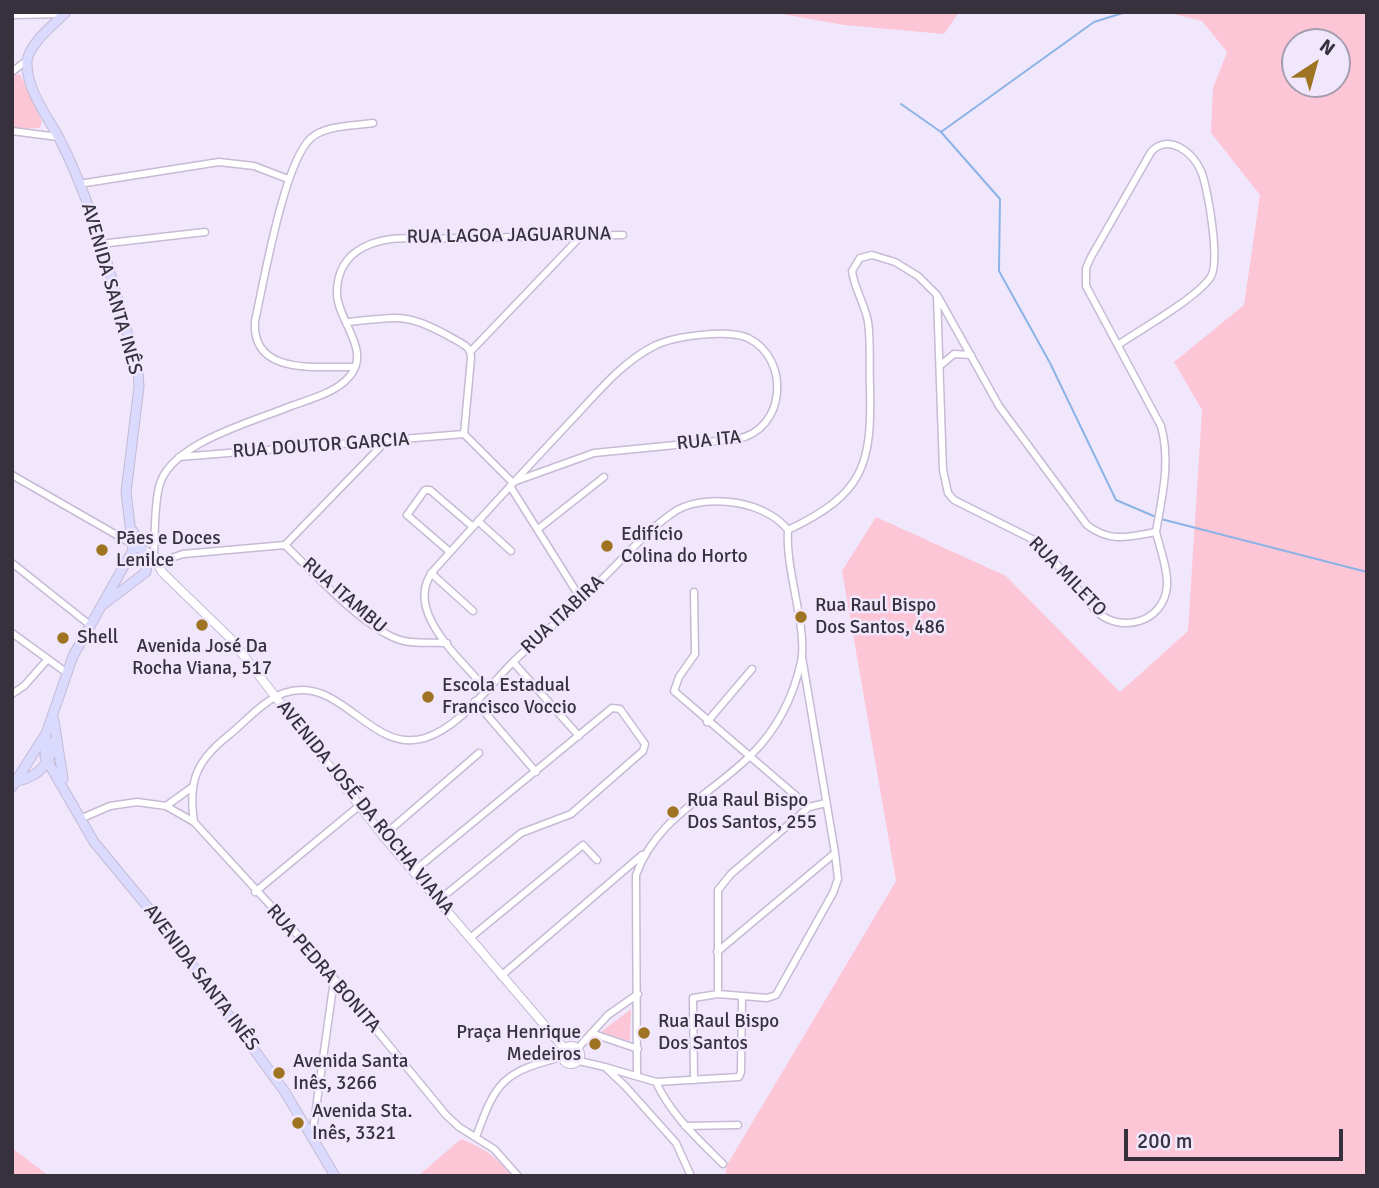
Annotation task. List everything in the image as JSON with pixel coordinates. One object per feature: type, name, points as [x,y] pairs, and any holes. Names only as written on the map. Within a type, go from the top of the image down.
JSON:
[{"type":"main road","points":[[27,60],[38,41],[65,13]]},
{"type":"main road","name":"AVENIDA SANTA INÊS","points":[[27,60],[32,85],[79,184],[138,370],[139,387],[126,481],[132,530],[138,547],[147,560],[144,574]]},
{"type":"main road","points":[[15,784],[44,768],[66,673],[90,625],[125,564],[138,547]]},
{"type":"main road","points":[[125,564],[132,573],[144,574]]},
{"type":"main road","points":[[104,604],[144,574]]},
{"type":"main road","points":[[15,784],[50,734]]},
{"type":"main road","name":"AVENIDA SANTA INÊS","points":[[50,734],[64,784]]},
{"type":"main road","points":[[25,767],[48,758],[60,764]]},
{"type":"main road","name":"AVENIDA SANTA INÊS","points":[[48,758],[64,784],[79,820],[261,1058],[335,1176]]},
{"type":"street","points":[[12,15],[65,13]]},
{"type":"street","points":[[12,72],[27,60]]},
{"type":"street","points":[[355,368],[293,365],[273,360],[260,349],[255,340],[255,321],[288,179],[300,151],[321,131],[373,123]]},
{"type":"street","points":[[12,131],[58,137]]},
{"type":"street","points":[[694,1080],[693,998],[697,995],[718,994],[771,997],[779,991],[834,892],[838,879],[809,684],[802,657],[788,557],[788,530],[836,501],[850,487],[866,461],[871,424],[868,323],[852,271],[860,258],[872,255],[908,268],[937,295],[1011,424],[1087,525],[1097,533],[1114,539],[1156,532],[1165,479],[1164,438],[1086,286],[1086,268],[1152,152],[1161,143],[1168,142],[1187,153],[1200,169],[1214,243],[1214,270],[1201,287],[1118,345]]},
{"type":"street","points":[[79,184],[219,162],[254,166],[288,179]]},
{"type":"street","points":[[100,244],[205,232]]},
{"type":"street","points":[[581,599],[513,483],[464,434],[471,351],[582,235]]},
{"type":"street","name":"RUA LAGOA JAGUARUNA","points":[[348,322],[340,308],[337,293],[345,268],[364,246],[376,240],[395,237],[418,239],[623,235]]},
{"type":"street","name":"RUA MILETO","points":[[937,295],[943,470],[948,493],[963,506],[1038,542],[1105,618],[1131,624],[1148,617],[1160,603],[1167,586],[1156,532]]},
{"type":"street","points":[[144,574],[162,572],[157,559],[159,486],[177,457],[222,434],[327,392],[346,381],[355,368],[357,346],[348,322],[398,317],[418,320],[471,351]]},
{"type":"street","name":"RUA ITA","points":[[431,573],[513,483],[604,385],[657,345],[682,338],[733,335],[755,343],[773,365],[776,403],[769,419],[757,433],[726,441],[594,453],[513,483]]},
{"type":"street","points":[[941,364],[954,354],[971,355]]},
{"type":"street","name":"RUA DOUTOR GARCIA","points":[[177,457],[464,434]]},
{"type":"street","points":[[12,475],[157,559],[196,552],[285,545],[386,442]]},
{"type":"street","points":[[538,529],[604,477]]},
{"type":"street","points":[[450,552],[407,515],[425,490],[430,490],[511,551]]},
{"type":"street","name":"RUA ITABIRA","points":[[275,698],[296,691],[326,693],[380,731],[411,740],[437,732],[475,701],[513,662],[673,513],[687,504],[705,501],[735,504],[771,515],[788,530]]},
{"type":"street","name":"RUA ITAMBU","points":[[285,545],[342,600],[387,635],[406,642],[447,643]]},
{"type":"street","points":[[12,563],[90,625]]},
{"type":"street","name":"AVENIDA JOSÉ DA ROCHA VIANA","points":[[162,572],[230,638],[359,806],[563,1052]]},
{"type":"street","points":[[473,611],[431,573],[426,583],[424,607],[447,643],[486,689]]},
{"type":"street","points":[[694,592],[695,654],[679,677],[674,691],[809,807]]},
{"type":"street","points":[[12,633],[66,673]]},
{"type":"street","points":[[501,976],[643,854],[684,808],[750,756],[778,724],[787,706],[802,657]]},
{"type":"street","points":[[12,694],[24,686],[47,660]]},
{"type":"street","points":[[513,662],[579,736]]},
{"type":"street","points":[[708,722],[752,669]]},
{"type":"street","points":[[194,822],[191,789],[208,753],[275,698]]},
{"type":"street","points":[[475,701],[536,772]]},
{"type":"street","points":[[414,871],[612,708],[620,709],[645,744],[642,752],[579,808],[557,821],[521,834],[439,901]]},
{"type":"street","points":[[383,835],[479,754]]},
{"type":"street","points":[[12,768],[25,767]]},
{"type":"street","points":[[79,820],[121,804],[166,806],[191,789]]},
{"type":"street","points":[[718,994],[718,890],[731,874],[809,807],[826,803]]},
{"type":"street","name":"RUA PEDRA BONITA","points":[[166,806],[194,822],[305,943],[446,1115],[499,1153],[517,1176]]},
{"type":"street","points":[[256,892],[359,806]]},
{"type":"street","points":[[470,938],[583,845],[597,860]]},
{"type":"street","points":[[717,952],[835,853]]},
{"type":"street","points":[[637,1075],[636,875],[643,854]]},
{"type":"street","points":[[312,1137],[334,981]]},
{"type":"street","points":[[578,1048],[608,1015],[638,994]]},
{"type":"street","points":[[563,1052],[569,1064],[579,1060],[656,1082],[736,1078],[741,1072],[742,997]]},
{"type":"street","points":[[591,1033],[638,1049]]},
{"type":"street","points":[[476,1137],[498,1086],[519,1071],[563,1052],[572,1045],[578,1048],[581,1054],[579,1060]]},
{"type":"street","points":[[605,1067],[671,1136],[691,1176]]},
{"type":"street","points":[[656,1082],[664,1100],[685,1126],[723,1164]]},
{"type":"street","points":[[685,1126],[738,1125]]},
{"type":"shaded area","points":[[770,12],[959,12],[944,34],[844,25]]},
{"type":"shaded area","points":[[1165,12],[1367,12],[1367,1176],[725,1176],[727,1165],[896,881],[842,571],[876,517],[1006,576],[1120,692],[1188,631],[1202,410],[1174,362],[1244,305],[1260,195],[1211,133],[1213,88],[1227,52],[1202,21]]},
{"type":"shaded area","points":[[20,74],[42,122],[40,128],[12,129],[12,76]]},
{"type":"shaded area","points":[[631,1009],[630,1041],[601,1032]]},
{"type":"shaded area","points":[[461,1139],[490,1154],[512,1176],[418,1176]]},
{"type":"shaded area","points":[[12,1148],[49,1176],[12,1176]]},
{"type":"waterway","points":[[941,132],[1094,22],[1126,12]]},
{"type":"waterway","points":[[901,104],[941,132],[1000,199],[999,271],[1050,363],[1116,500],[1156,517]]},
{"type":"waterway","points":[[1161,519],[1367,572]]},
{"type":"place","name":"Edifício Colina do Horto","points":[[607,546]]},
{"type":"place","name":"Pães e Doces Lenilce","points":[[102,550]]},
{"type":"place","name":"Rua Raul Bispo Dos Santos, 486","points":[[801,617]]},
{"type":"place","name":"Avenida José Da Rocha Viana, 517","points":[[202,625]]},
{"type":"place","name":"Shell","points":[[63,638]]},
{"type":"place","name":"Escola Estadual Francisco Voccio","points":[[428,697]]},
{"type":"place","name":"Rua Raul Bispo Dos Santos, 255","points":[[673,812]]},
{"type":"place","name":"Rua Raul Bispo Dos Santos","points":[[644,1033]]},
{"type":"place","name":"Praça Henrique Medeiros","points":[[595,1044]]},
{"type":"place","name":"Avenida Santa Inês, 3266","points":[[279,1073]]},
{"type":"place","name":"Avenida Sta. Inês, 3321","points":[[298,1123]]}]
